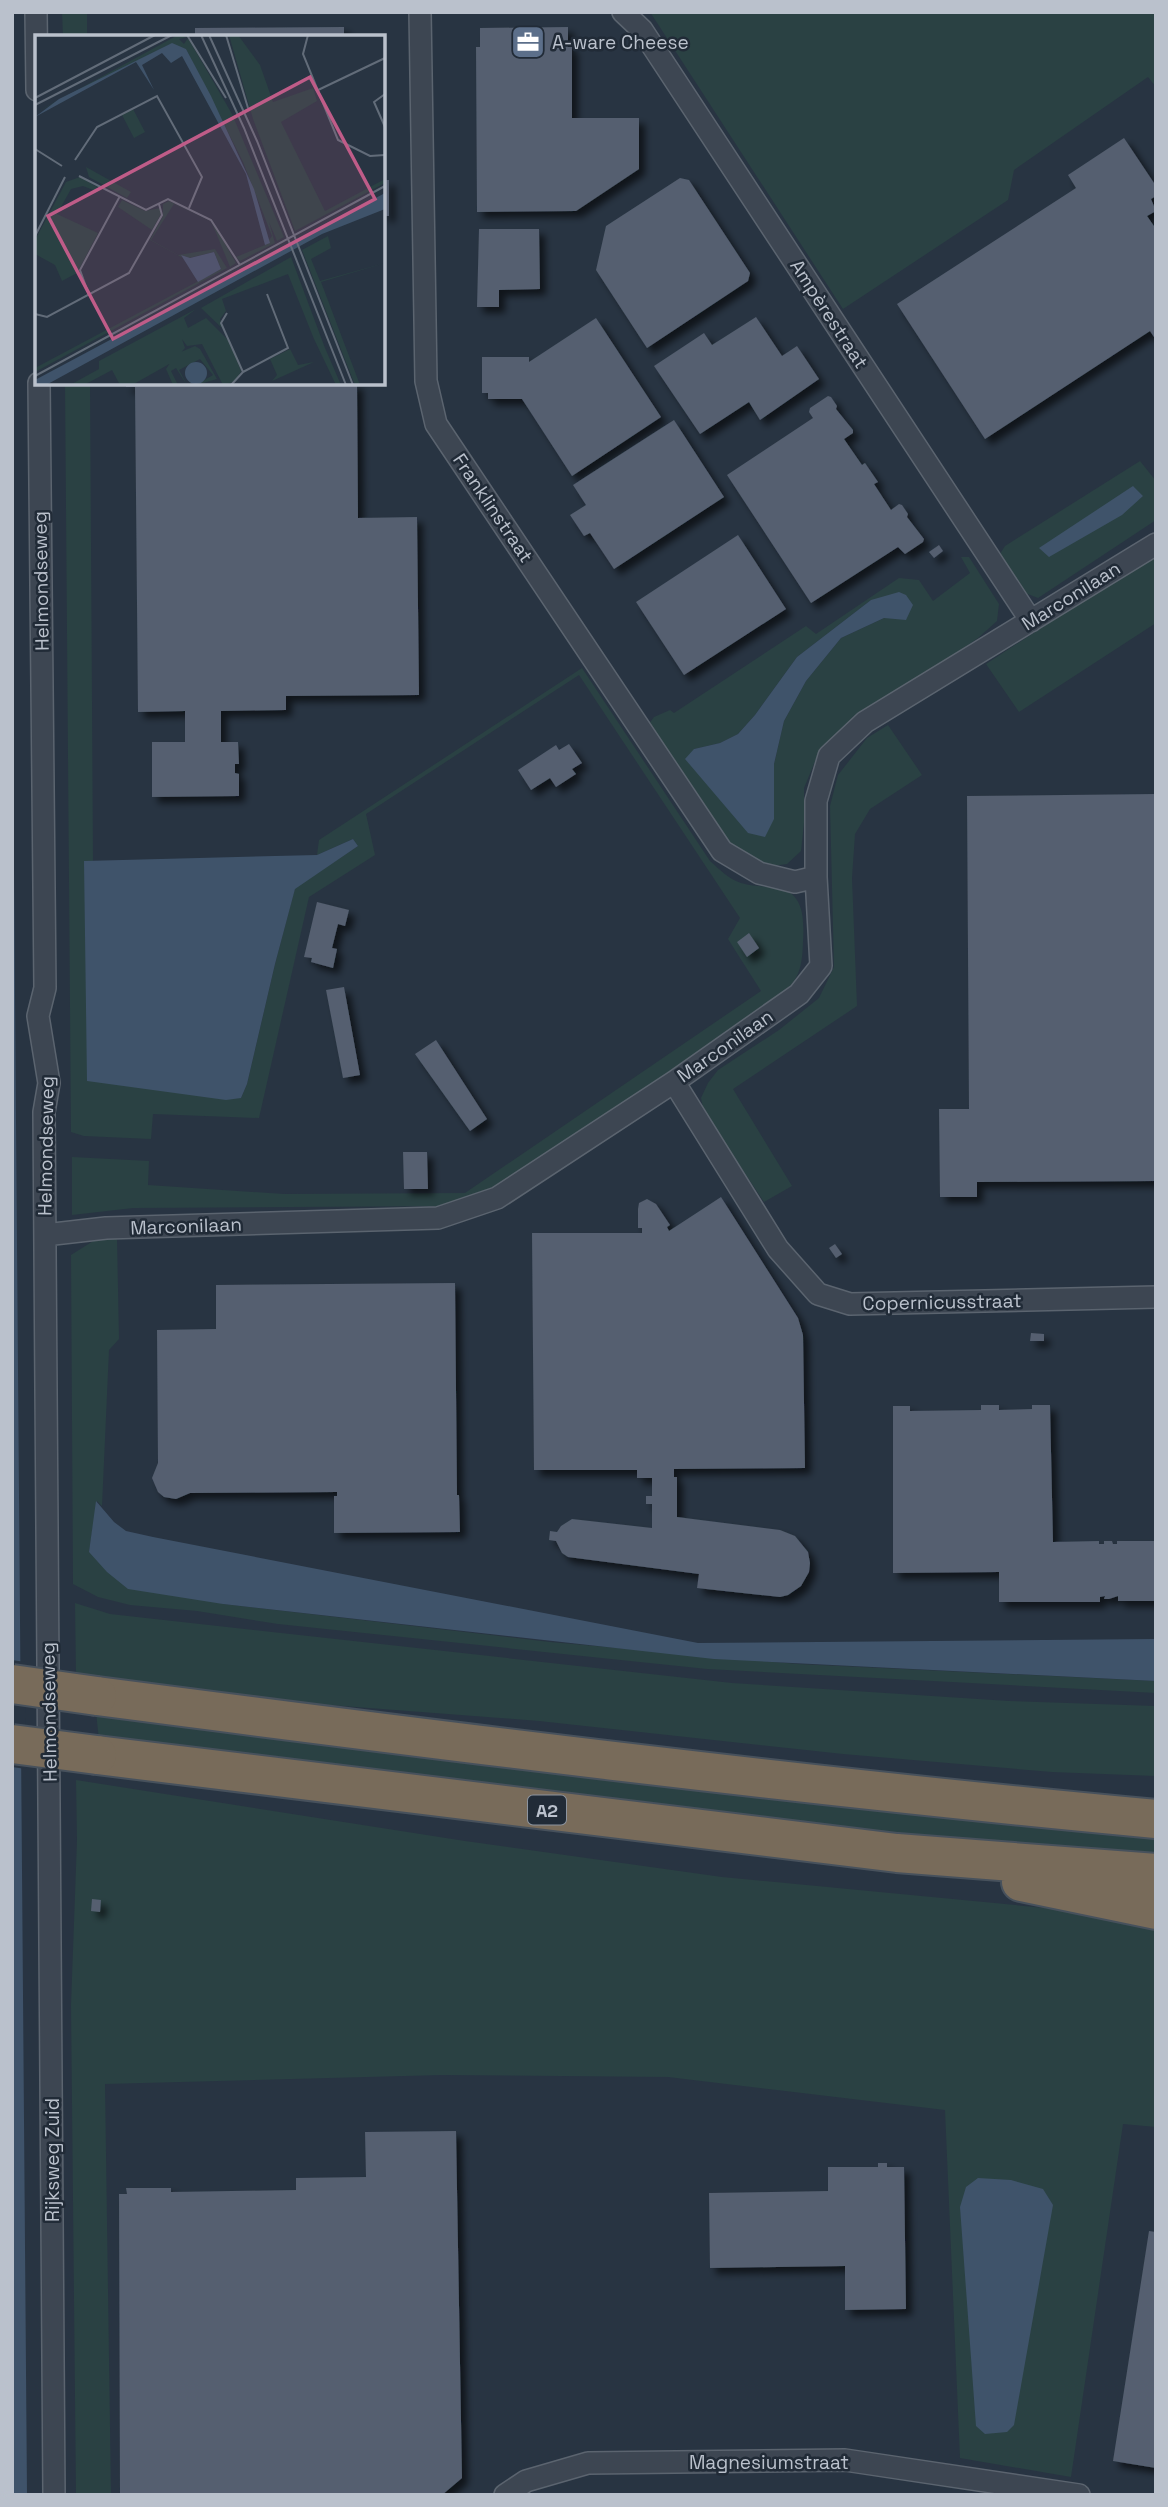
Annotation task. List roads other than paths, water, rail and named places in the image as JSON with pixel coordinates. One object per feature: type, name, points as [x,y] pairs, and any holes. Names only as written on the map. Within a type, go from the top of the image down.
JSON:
[{"type":"highway","points":[[12,1684],[663,1768],[1156,1818]]},
{"type":"highway","name":"A2","points":[[12,1744],[897,1853],[1156,1873]]},
{"type":"highway","points":[[1052,1809],[1156,1802]]},
{"type":"highway","name":"A2","points":[[897,1853],[1156,1910]]},
{"type":"street","points":[[36,12],[36,35]]},
{"type":"street","name":"Franklinstraat","points":[[420,12],[426,381],[436,424],[722,851],[759,873],[795,883],[816,877]]},
{"type":"street","name":"Ampèrestraat","points":[[623,12],[642,30],[1031,621]]},
{"type":"street","name":"Helmondseweg","points":[[39,385],[45,988],[38,1016],[49,1083],[44,1112],[50,1826]]},
{"type":"street","name":"Marconilaan","points":[[45,1236],[106,1228],[438,1218],[497,1198],[674,1082],[799,994],[821,966],[816,877],[816,800],[829,756],[865,722],[1156,544]]},
{"type":"street","name":"Copernicusstraat","points":[[674,1082],[778,1249],[818,1294],[850,1304],[1156,1297]]},
{"type":"street","name":"Rijksweg Zuid","points":[[50,1826],[54,2495]]},
{"type":"street","name":"Magnesiumstraat","points":[[505,2495],[526,2481],[588,2463],[845,2460],[1039,2492],[1079,2495]]},
{"type":"water","points":[[1133,486],[1143,496],[1122,515],[1049,557],[1039,548]]},
{"type":"water","points":[[899,592],[906,595],[913,605],[906,620],[884,618],[841,638],[806,681],[784,721],[774,764],[774,819],[765,837],[748,833],[685,759],[694,749],[720,743],[738,734],[797,657],[871,600]]},
{"type":"water","points":[[12,619],[27,2495],[12,2495]]},
{"type":"water","points":[[353,839],[358,846],[295,889],[247,1084],[241,1098],[226,1100],[87,1081],[84,861],[317,855]]},
{"type":"water","points":[[96,1501],[114,1522],[126,1531],[698,1643],[1156,1639],[1156,1681],[714,1659],[223,1604],[128,1589],[107,1572],[89,1552]]},
{"type":"water","points":[[978,2178],[1011,2180],[1043,2189],[1053,2205],[1014,2425],[1007,2432],[985,2434],[976,2426],[960,2207],[966,2187]]},
{"type":"place","name":"A-ware Cheese","points":[[528,42]]}]
